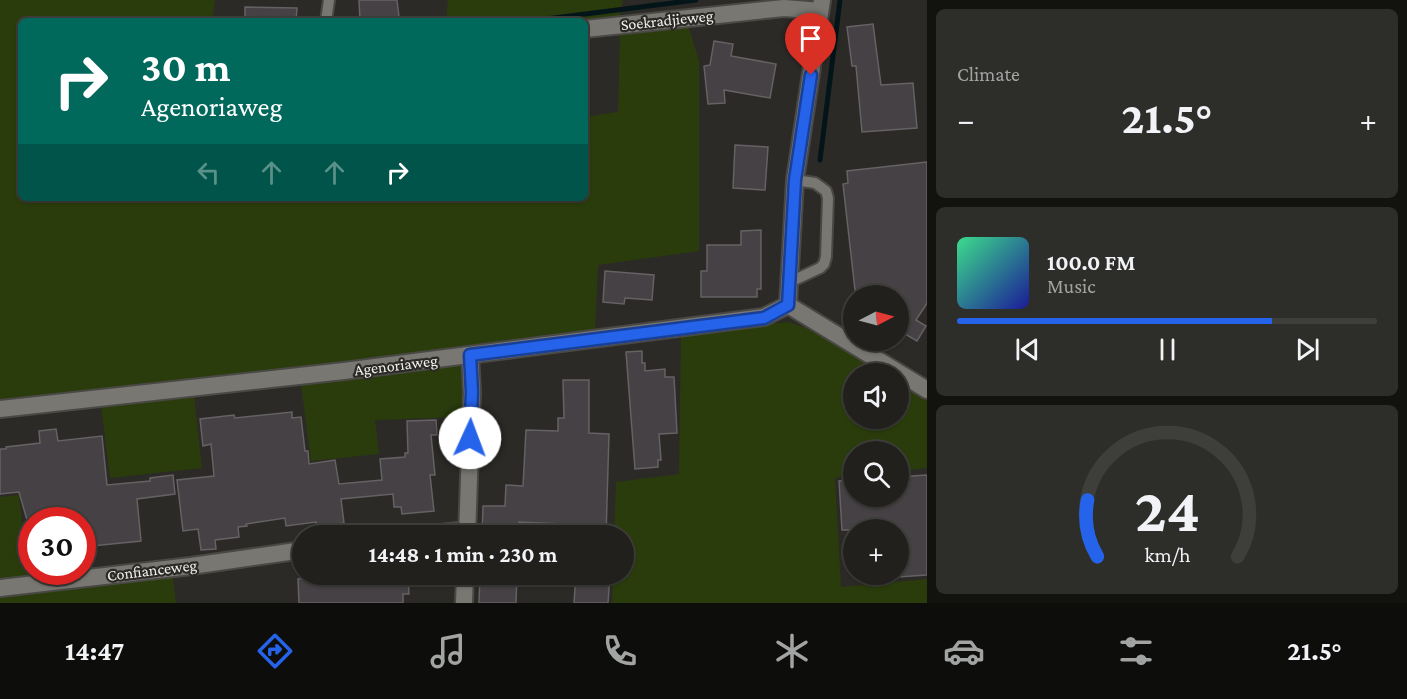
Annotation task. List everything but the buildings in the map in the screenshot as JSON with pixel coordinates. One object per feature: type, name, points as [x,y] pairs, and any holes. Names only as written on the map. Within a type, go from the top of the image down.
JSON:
[{"type":"street","name":"Soekradjieweg","points":[[588,29],[821,6]]},
{"type":"street","points":[[821,6],[795,180],[788,305],[927,390]]},
{"type":"street","name":"Agenoriaweg","points":[[0,409],[344,371],[764,318],[788,305]]},
{"type":"street","points":[[467,525],[472,392],[470,355]]},
{"type":"street","name":"Confianceweg","points":[[0,588],[191,566],[292,552]]},
{"type":"street","points":[[464,603],[465,585]]},
{"type":"lane","points":[[326,18],[329,0]]},
{"type":"lane","points":[[790,282],[820,268],[826,257],[828,198],[826,191],[815,183],[795,180]]},
{"type":"green space","points":[[0,0],[215,0],[212,18],[18,18],[18,201],[588,201],[588,117],[618,112],[620,33],[688,25],[699,61],[699,251],[598,265],[595,330],[470,348],[0,402]]},
{"type":"green space","points":[[448,0],[623,0],[619,22],[588,22],[588,18],[446,18]]},
{"type":"green space","points":[[788,322],[807,328],[843,349],[843,351],[868,363],[843,363],[843,429],[909,429],[909,388],[927,399],[927,468],[909,470],[909,441],[843,441],[843,477],[835,478],[841,587],[909,585],[909,581],[927,579],[927,603],[612,603],[613,585],[634,585],[634,525],[614,525],[616,482],[679,474],[681,333]]},
{"type":"green space","points":[[458,365],[462,369],[466,382],[463,417],[375,420],[379,454],[311,461],[301,384]]},
{"type":"green space","points":[[194,396],[202,468],[110,478],[101,406]]},
{"type":"green space","points":[[19,495],[18,577],[0,579],[0,497]]},
{"type":"green space","points":[[172,573],[176,603],[0,603],[0,591],[57,585],[96,585],[96,581]]},
{"type":"waterway","points":[[554,18],[696,0]]},
{"type":"waterway","points":[[820,160],[840,0]]},
{"type":"route","points":[[470,438],[472,392],[470,355],[764,318],[788,305],[795,180],[811,75]]}]
